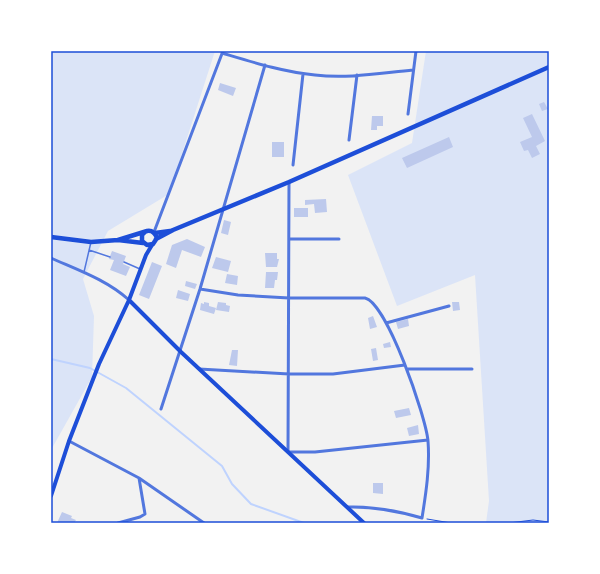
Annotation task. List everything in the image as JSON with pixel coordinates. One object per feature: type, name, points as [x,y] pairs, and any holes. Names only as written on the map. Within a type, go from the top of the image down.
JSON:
[{"type":"main road","points":[[51,496],[69,441],[99,364],[129,300],[146,254],[156,239],[173,230],[289,182],[549,67]]},
{"type":"main road","points":[[51,237],[90,242],[118,240],[145,232],[154,233],[173,230]]},
{"type":"main road","points":[[145,232],[142,237],[146,254]]},
{"type":"main road","points":[[154,233],[156,239]]},
{"type":"main road","points":[[118,240],[152,245]]},
{"type":"main road","points":[[129,300],[180,352],[364,523]]},
{"type":"street","points":[[408,114],[416,51]]},
{"type":"street","points":[[154,233],[223,52],[265,65],[303,74],[329,76],[357,75],[413,70]]},
{"type":"street","points":[[161,409],[224,210],[265,65]]},
{"type":"street","points":[[293,165],[303,74]]},
{"type":"street","points":[[349,140],[357,75]]},
{"type":"street","points":[[289,182],[288,452],[315,452],[428,440]]},
{"type":"street","points":[[289,239],[339,239]]},
{"type":"street","points":[[51,258],[119,291],[129,300]]},
{"type":"street","points":[[200,289],[238,295],[289,298],[367,298],[386,323],[407,369],[428,440],[427,483],[422,518],[402,512],[369,507],[347,507]]},
{"type":"street","points":[[386,323],[449,306]]},
{"type":"street","points":[[198,369],[289,374],[347,373],[405,365]]},
{"type":"street","points":[[407,369],[472,369]]},
{"type":"street","points":[[69,441],[139,478],[204,523]]},
{"type":"street","points":[[118,523],[140,517],[145,514],[139,478]]},
{"type":"lane","points":[[84,273],[90,242]]},
{"type":"lane","points":[[89,250],[110,257]]},
{"type":"lane","points":[[124,262],[141,269]]},
{"type":"path","points":[[422,518],[451,523]]},
{"type":"path","points":[[509,523],[533,520],[549,522]]},
{"type":"shaded area","points":[[51,51],[215,51],[169,194],[108,231],[83,279],[94,316],[92,377],[51,450]]},
{"type":"shaded area","points":[[426,51],[549,51],[549,523],[486,523],[489,501],[475,275],[397,306],[348,175],[412,143]]},
{"type":"building","points":[[220,83],[236,88],[233,96],[218,90]]},
{"type":"building","points":[[544,102],[548,109],[542,111],[539,104]]},
{"type":"building","points":[[532,114],[545,141],[536,146],[540,154],[532,158],[528,150],[524,151],[520,142],[532,137],[523,118]]},
{"type":"building","points":[[372,116],[383,116],[383,126],[377,126],[377,130],[371,130]]},
{"type":"building","points":[[449,137],[453,147],[407,168],[402,158]]},
{"type":"building","points":[[272,142],[284,142],[284,157],[272,157]]},
{"type":"building","points":[[326,199],[327,212],[315,213],[314,204],[305,205],[305,200]]},
{"type":"building","points":[[294,208],[308,208],[308,217],[294,217]]},
{"type":"building","points":[[224,220],[231,222],[228,235],[221,233]]},
{"type":"building","points":[[187,239],[205,247],[201,257],[182,250],[176,268],[166,264],[172,245]]},
{"type":"building","points":[[112,251],[126,256],[123,264],[130,267],[126,276],[110,270],[114,260],[109,259]]},
{"type":"building","points":[[265,253],[277,253],[277,259],[279,259],[277,267],[266,267]]},
{"type":"building","points":[[216,257],[231,261],[228,272],[212,268]]},
{"type":"building","points":[[152,262],[162,266],[149,299],[139,295]]},
{"type":"building","points":[[266,272],[278,272],[274,288],[265,288]]},
{"type":"building","points":[[227,274],[238,276],[237,285],[225,283]]},
{"type":"building","points":[[186,281],[197,284],[195,289],[185,286]]},
{"type":"building","points":[[178,290],[190,294],[188,301],[176,298]]},
{"type":"building","points":[[204,302],[209,303],[209,306],[216,308],[214,314],[200,310],[201,303],[204,304]]},
{"type":"building","points":[[218,302],[226,303],[226,305],[230,306],[229,312],[216,310]]},
{"type":"building","points":[[452,302],[459,302],[460,310],[453,311]]},
{"type":"building","points":[[373,316],[377,327],[370,329],[368,318]]},
{"type":"building","points":[[408,319],[409,326],[398,329],[396,322]]},
{"type":"building","points":[[390,342],[391,347],[384,348],[383,344]]},
{"type":"building","points":[[376,348],[378,360],[373,361],[371,349]]},
{"type":"building","points":[[232,350],[238,350],[237,366],[229,365]]},
{"type":"building","points":[[409,408],[411,415],[396,418],[394,411]]},
{"type":"building","points":[[418,425],[419,434],[409,436],[407,428]]},
{"type":"building","points":[[373,483],[383,483],[383,494],[373,493]]},
{"type":"building","points":[[62,512],[72,516],[71,518],[76,520],[74,523],[57,523]]},
{"type":"waterway","points":[[51,359],[90,368],[126,388],[222,466],[232,484],[251,504],[304,523]]}]
